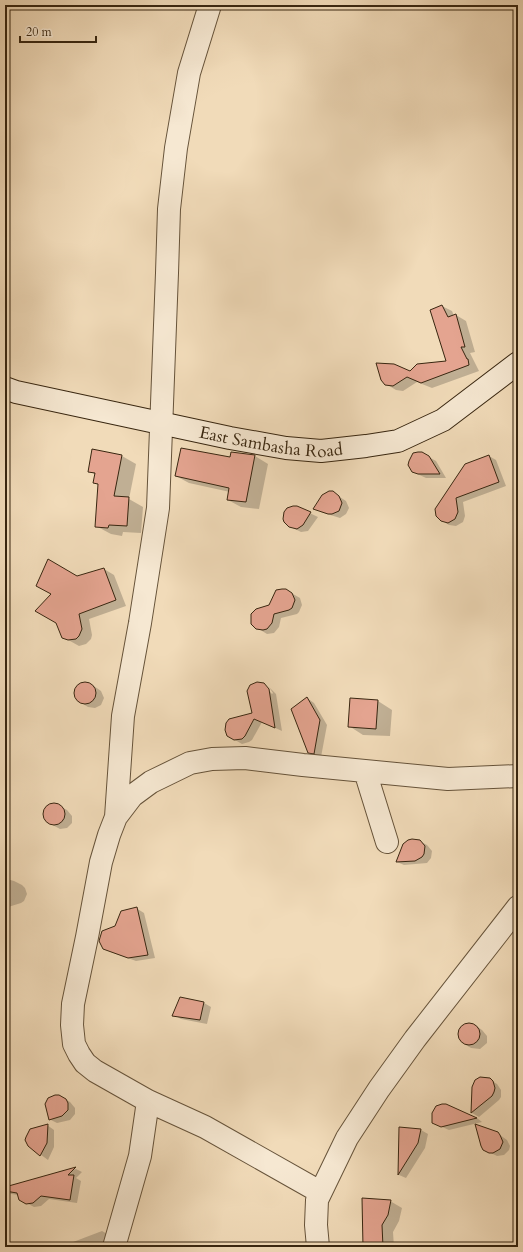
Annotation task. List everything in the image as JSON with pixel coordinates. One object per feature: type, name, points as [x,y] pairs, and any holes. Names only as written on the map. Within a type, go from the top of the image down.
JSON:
[{"type":"street","points":[[116,817],[123,716],[140,623],[158,508],[169,209],[176,148],[189,72],[210,5]]},
{"type":"street","name":"East Sambasha Road","points":[[5,388],[16,392],[286,448],[321,451],[398,441],[443,420],[518,363]]},
{"type":"street","points":[[320,1192],[205,1127],[148,1101],[95,1071],[85,1063],[79,1054],[74,1044],[72,1025],[73,1004],[101,862],[116,817],[132,796],[151,782],[190,763],[212,759],[245,758],[448,779],[518,776]]},
{"type":"street","points":[[365,771],[387,842]]},
{"type":"street","points":[[318,1247],[315,1210],[317,1200],[347,1138],[379,1089],[415,1039],[518,907]]},
{"type":"street","points":[[114,1247],[140,1156],[148,1101]]},
{"type":"building","points":[[442,305],[448,317],[456,314],[465,347],[461,347],[468,359],[469,365],[421,383],[407,377],[393,386],[385,385],[381,380],[376,363],[394,364],[410,371],[417,364],[446,361],[430,310]]},
{"type":"building","points":[[181,448],[230,457],[231,452],[255,455],[246,502],[227,500],[229,488],[175,476]]},
{"type":"building","points":[[92,449],[122,455],[114,496],[129,497],[127,526],[109,525],[108,528],[95,527],[98,484],[93,483],[95,473],[88,472]]},
{"type":"building","points":[[422,452],[429,456],[440,474],[418,474],[412,472],[408,465],[409,461],[413,453]]},
{"type":"building","points":[[489,455],[499,482],[456,498],[458,512],[455,519],[448,523],[441,521],[436,516],[435,509],[465,464]]},
{"type":"building","points":[[329,491],[333,491],[339,496],[342,503],[339,511],[328,514],[313,509],[322,495]]},
{"type":"building","points":[[297,506],[311,512],[303,525],[297,529],[289,527],[283,519],[284,512],[287,508]]},
{"type":"building","points":[[48,559],[77,576],[104,568],[116,600],[79,614],[82,629],[76,639],[68,640],[62,638],[56,623],[35,611],[51,594],[36,586]]},
{"type":"building","points":[[286,589],[292,593],[295,600],[292,608],[274,614],[272,623],[267,629],[256,629],[251,624],[251,614],[256,609],[269,605],[276,590]]},
{"type":"building","points":[[81,682],[89,682],[96,689],[96,697],[89,704],[81,704],[74,697],[74,689]]},
{"type":"building","points":[[257,682],[264,683],[269,689],[275,728],[254,719],[245,736],[242,739],[234,740],[227,736],[225,730],[226,723],[229,719],[252,713],[247,691],[250,685]]},
{"type":"building","points":[[307,697],[320,720],[314,754],[308,753],[291,709]]},
{"type":"building","points":[[350,698],[378,700],[376,729],[348,727]]},
{"type":"building","points":[[50,803],[58,803],[65,810],[65,818],[58,825],[50,825],[43,818],[43,810]]},
{"type":"building","points":[[412,839],[420,840],[425,846],[422,857],[415,861],[396,862],[403,844]]},
{"type":"building","points":[[137,907],[148,955],[128,958],[103,949],[99,941],[102,931],[115,926],[121,911]]},
{"type":"building","points":[[180,997],[204,1002],[200,1020],[172,1016]]},
{"type":"building","points":[[465,1023],[473,1023],[480,1030],[480,1038],[473,1045],[465,1045],[458,1038],[458,1030]]},
{"type":"building","points":[[480,1077],[490,1078],[493,1081],[495,1088],[494,1092],[492,1096],[471,1113],[472,1087],[475,1080]]},
{"type":"building","points":[[59,1095],[66,1099],[68,1103],[68,1110],[62,1116],[49,1120],[45,1104],[48,1098]]},
{"type":"building","points":[[446,1104],[477,1118],[441,1127],[432,1123],[432,1113],[436,1106]]},
{"type":"building","points":[[48,1124],[47,1143],[40,1156],[28,1146],[25,1140],[30,1129]]},
{"type":"building","points":[[475,1124],[498,1132],[503,1142],[500,1149],[493,1153],[483,1150]]},
{"type":"building","points":[[399,1127],[421,1129],[418,1143],[398,1175]]},
{"type":"building","points":[[76,1167],[68,1175],[74,1175],[70,1200],[41,1196],[33,1203],[26,1204],[19,1200],[17,1193],[5,1191],[5,1187]]},
{"type":"building","points":[[362,1198],[391,1200],[388,1215],[382,1225],[383,1247],[363,1247]]}]
